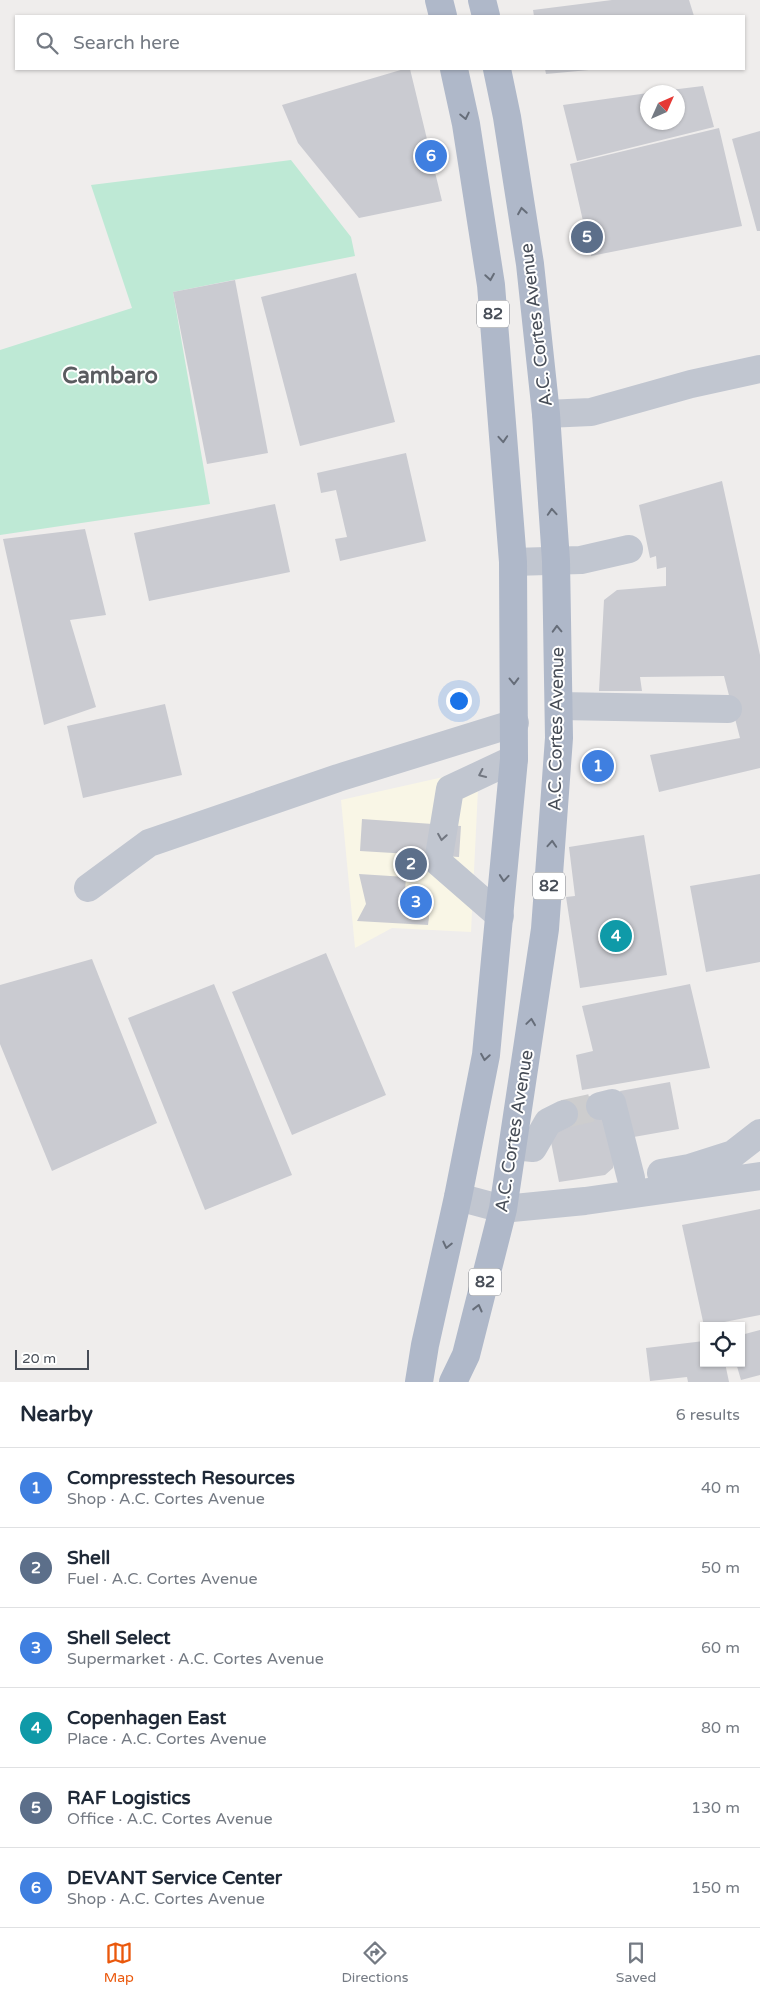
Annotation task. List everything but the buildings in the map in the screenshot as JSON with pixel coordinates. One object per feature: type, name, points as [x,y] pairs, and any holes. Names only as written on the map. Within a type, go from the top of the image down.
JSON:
[{"type":"main road","points":[[439,0],[443,15]]},
{"type":"main road","points":[[482,0],[486,15]]},
{"type":"main road","name":"82","points":[[419,1382],[425,1345],[458,1197],[486,1055],[514,759],[515,723],[513,562],[491,285],[466,124],[454,70]]},
{"type":"main road","name":"A.C. Cortes Avenue","points":[[453,1382],[466,1355],[517,1208],[513,1146],[545,929],[559,738],[560,706],[556,561],[546,414],[530,264],[507,117],[497,70]]},
{"type":"lane","points":[[546,414],[591,412],[691,384],[760,369]]},
{"type":"lane","points":[[513,562],[581,560],[629,549]]},
{"type":"lane","points":[[560,706],[728,709]]},
{"type":"lane","points":[[88,888],[149,843],[338,778],[515,723]]},
{"type":"lane","points":[[500,916],[438,862],[450,789],[514,759]]},
{"type":"lane","points":[[600,1106],[612,1102],[631,1178]]},
{"type":"lane","points":[[513,1146],[533,1148],[548,1122],[564,1114]]},
{"type":"lane","points":[[517,1208],[546,1192],[689,1168],[733,1154],[760,1133]]},
{"type":"lane","points":[[458,1197],[517,1208],[585,1201],[760,1176]]},
{"type":"shaded area","points":[[479,769],[471,932],[392,928],[355,948],[341,800]]},
{"type":"green space","points":[[291,160],[351,237],[355,256],[173,292],[210,504],[0,535],[0,350],[132,308],[91,185]]},
{"type":"tunnel","points":[[564,1114],[600,1106]]},
{"type":"place","name":"DEVANT Service Center","points":[[431,156]]},
{"type":"place","name":"RAF Logistics","points":[[587,237]]},
{"type":"place","name":"Compresstech Resources","points":[[598,766]]},
{"type":"place","name":"Shell","points":[[411,864]]},
{"type":"place","name":"Shell Select","points":[[416,902]]},
{"type":"place","name":"Copenhagen East","points":[[616,936]]},
{"type":"district","name":"Cambaro","points":[[110,376]]}]
